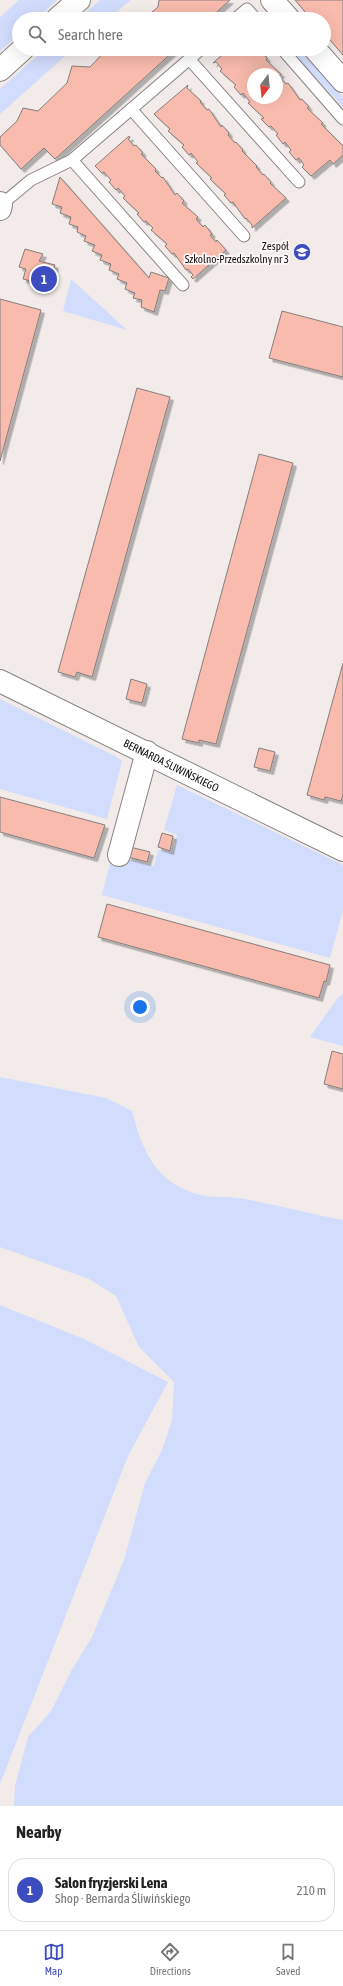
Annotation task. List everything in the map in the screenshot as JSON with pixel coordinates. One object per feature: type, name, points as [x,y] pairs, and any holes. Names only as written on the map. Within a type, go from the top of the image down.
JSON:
[{"type":"street","points":[[65,12],[79,0]]},
{"type":"street","points":[[272,0],[283,12]]},
{"type":"street","points":[[0,70],[15,56]]},
{"type":"street","points":[[321,56],[343,81]]},
{"type":"street","name":"BERNARDA ŚLIWIŃSKIEGO","points":[[0,681],[343,850]]},
{"type":"street","points":[[119,855],[146,752]]},
{"type":"lane","points":[[0,206],[31,180],[72,160],[193,56]]},
{"type":"lane","points":[[288,56],[343,119]]},
{"type":"lane","points":[[189,59],[299,182]]},
{"type":"lane","points":[[131,109],[244,236]]},
{"type":"lane","points":[[72,160],[183,285]]},
{"type":"shaded area","points":[[19,0],[57,0],[44,12],[12,12],[12,40],[0,51],[0,17]]},
{"type":"shaded area","points":[[100,0],[131,0],[116,12],[86,12]]},
{"type":"shaded area","points":[[37,56],[65,56],[0,114],[0,89]]},
{"type":"shaded area","points":[[296,56],[305,56],[343,97],[343,107]]},
{"type":"shaded area","points":[[71,279],[127,330],[63,311]]},
{"type":"shaded area","points":[[0,699],[115,756],[122,761],[107,819],[0,789]]},
{"type":"shaded area","points":[[177,785],[343,865],[343,910],[330,958],[102,895],[112,855],[154,866],[158,850],[173,853],[177,835],[164,830]]},
{"type":"shaded area","points":[[343,993],[343,1046],[310,1037],[337,999]]},
{"type":"shaded area","points":[[0,1077],[106,1098],[132,1111],[141,1140],[154,1164],[162,1174],[173,1183],[186,1190],[206,1196],[238,1198],[343,1220],[343,1806],[14,1806],[15,1786],[28,1737],[51,1711],[70,1673],[92,1637],[124,1560],[145,1483],[162,1450],[172,1420],[174,1382],[139,1347],[116,1296],[89,1279],[0,1247]]},
{"type":"shaded area","points":[[0,1305],[84,1339],[168,1382],[128,1456],[0,1784]]},
{"type":"building","points":[[159,0],[230,0],[217,12],[152,12],[158,7]]},
{"type":"building","points":[[295,0],[343,0],[343,55],[331,41],[331,12],[305,12]]},
{"type":"building","points":[[100,56],[168,56],[55,159],[44,148],[21,169],[0,145],[0,137],[17,121],[23,108],[38,111],[67,83],[72,66],[90,67]]},
{"type":"building","points":[[221,56],[265,56],[267,58],[266,60],[275,68],[247,68],[247,98],[243,93],[241,95],[234,87],[236,85],[220,71],[222,69],[216,62],[213,63]]},
{"type":"building","points":[[283,81],[286,84],[288,83],[300,100],[302,99],[309,107],[307,108],[323,123],[321,124],[343,146],[343,155],[333,164],[330,160],[311,176],[302,167],[304,165],[299,158],[296,160],[289,152],[291,150],[285,142],[283,144],[276,135],[278,134],[271,126],[269,127],[261,119],[264,118],[249,104],[283,104]]},
{"type":"building","points":[[188,85],[187,88],[201,101],[200,102],[207,110],[209,109],[221,127],[222,125],[229,133],[228,135],[271,182],[270,183],[286,198],[252,228],[252,225],[246,218],[245,219],[233,202],[231,203],[224,195],[226,194],[210,179],[212,178],[196,163],[198,162],[191,153],[189,155],[182,147],[184,145],[168,131],[170,129],[154,114]]},
{"type":"building","points":[[129,136],[130,138],[128,139],[143,153],[141,154],[156,169],[155,171],[162,178],[163,177],[175,195],[177,193],[184,201],[182,203],[198,217],[196,219],[203,227],[205,225],[212,234],[210,235],[226,250],[193,279],[191,277],[193,275],[188,269],[186,270],[174,253],[172,254],[165,246],[167,244],[151,230],[153,228],[146,221],[144,222],[137,214],[139,213],[123,198],[125,196],[118,188],[116,190],[109,182],[111,180],[104,172],[102,173],[95,166]]},
{"type":"building","points":[[60,177],[149,278],[151,272],[169,278],[165,291],[160,290],[154,312],[141,307],[142,300],[133,298],[135,293],[125,289],[127,283],[117,279],[119,274],[109,270],[111,264],[100,260],[102,255],[92,251],[95,245],[84,241],[86,236],[77,232],[78,227],[69,224],[71,217],[60,213],[62,207],[52,204]]},
{"type":"building","points":[[25,249],[43,254],[39,261],[55,265],[49,286],[23,279],[26,269],[19,267]]},
{"type":"building","points":[[0,299],[41,310],[0,461]]},
{"type":"building","points":[[282,311],[343,327],[343,377],[269,358]]},
{"type":"building","points":[[137,388],[170,397],[92,677],[77,672],[75,677],[58,672]]},
{"type":"building","points":[[259,454],[293,463],[216,744],[199,740],[199,743],[182,739]]},
{"type":"building","points":[[343,663],[343,795],[341,801],[325,797],[324,800],[307,795]]},
{"type":"building","points":[[131,679],[147,684],[142,703],[126,699]]},
{"type":"building","points":[[259,748],[275,752],[270,771],[254,767]]},
{"type":"building","points":[[0,797],[105,825],[94,858],[0,832]]},
{"type":"building","points":[[162,833],[173,836],[170,851],[158,847]]},
{"type":"building","points":[[130,847],[150,852],[147,862],[128,857]]},
{"type":"building","points":[[107,904],[330,965],[326,982],[324,981],[319,998],[98,937]]},
{"type":"building","points":[[332,1051],[343,1054],[343,1089],[324,1084]]},
{"type":"place","name":"Zespół Szkolno-Przedszkolny nr 3","points":[[302,252]]},
{"type":"place","name":"Salon fryzjerski Lena","points":[[44,279]]}]
